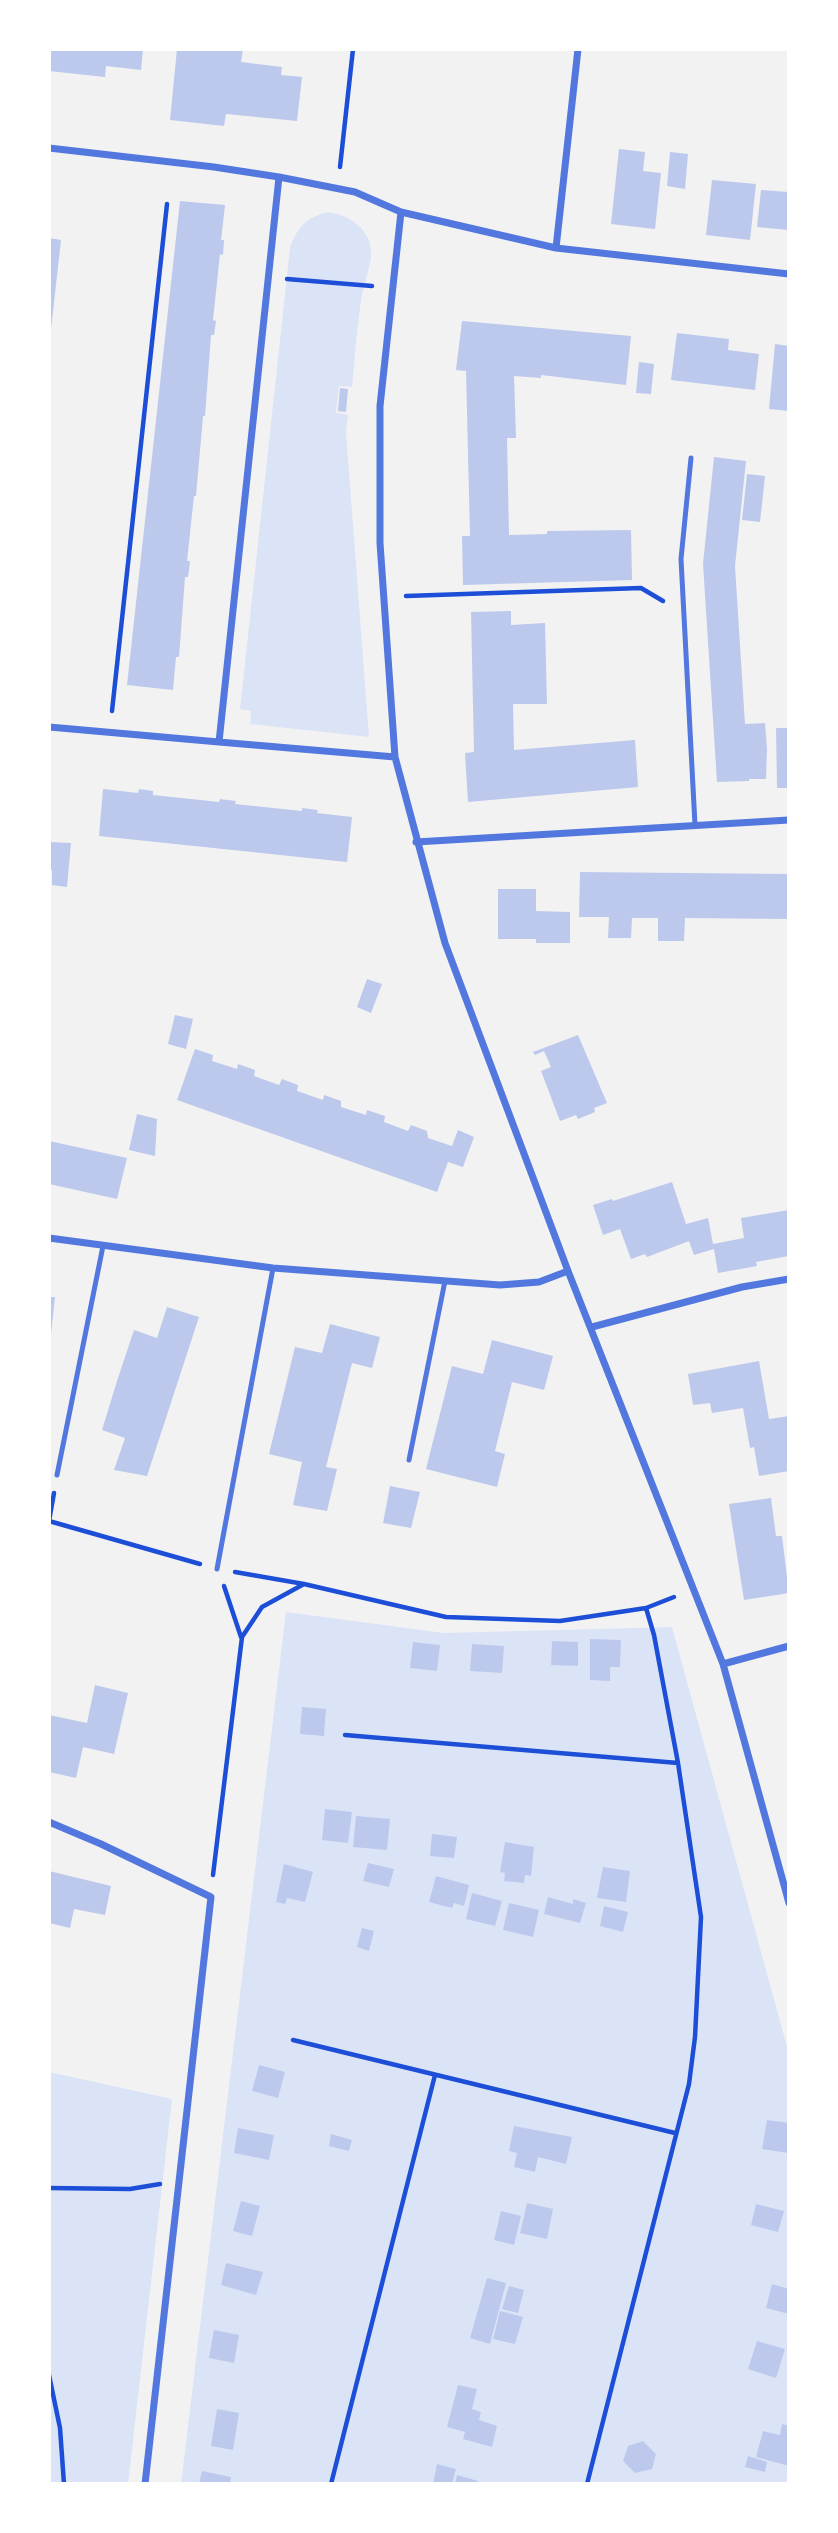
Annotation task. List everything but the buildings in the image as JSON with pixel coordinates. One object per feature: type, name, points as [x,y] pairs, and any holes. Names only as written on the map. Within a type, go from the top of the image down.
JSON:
[{"type":"street","points":[[556,248],[578,49]]},
{"type":"street","points":[[49,148],[279,177],[355,192],[401,212],[556,248],[789,274]]},
{"type":"street","points":[[219,743],[279,177]]},
{"type":"street","points":[[401,212],[380,405],[380,542],[395,757],[445,943],[568,1270],[723,1664],[789,1903]]},
{"type":"street","points":[[49,727],[395,757]]},
{"type":"street","points":[[416,842],[789,820]]},
{"type":"street","points":[[49,1238],[273,1268],[500,1285],[539,1282],[568,1270]]},
{"type":"street","points":[[592,1327],[743,1287],[789,1279]]},
{"type":"street","points":[[723,1664],[789,1646]]},
{"type":"street","points":[[49,1822],[211,1897],[145,2484]]},
{"type":"lane","points":[[691,458],[681,559],[695,825]]},
{"type":"lane","points":[[57,1475],[103,1246]]},
{"type":"lane","points":[[217,1569],[273,1268]]},
{"type":"lane","points":[[409,1460],[445,1281]]},
{"type":"path","points":[[337,189],[353,49]]},
{"type":"path","points":[[110,732],[167,204]]},
{"type":"path","points":[[268,278],[392,288]]},
{"type":"path","points":[[384,597],[640,588],[684,613]]},
{"type":"path","points":[[57,1475],[49,1521],[217,1569],[304,1584],[446,1617],[560,1621],[646,1608],[693,1590]]},
{"type":"path","points":[[211,1897],[242,1637],[231,1600],[217,1569]]},
{"type":"path","points":[[242,1637],[262,1607],[304,1584]]},
{"type":"path","points":[[587,2484],[689,2084],[695,2038],[701,1917],[678,1763],[654,1635],[646,1608]]},
{"type":"path","points":[[345,1735],[678,1763]]},
{"type":"path","points":[[293,2040],[675,2133]]},
{"type":"path","points":[[331,2484],[435,2075]]},
{"type":"path","points":[[49,2188],[130,2189],[180,2181]]},
{"type":"path","points":[[49,2375],[60,2428],[64,2484]]},
{"type":"shaded area","points":[[328,212],[346,217],[360,226],[371,248],[360,306],[352,387],[339,386],[336,413],[348,415],[346,432],[369,737],[250,724],[251,711],[240,709],[290,248],[304,224]]},
{"type":"shaded area","points":[[286,1612],[444,1633],[672,1627],[789,2054],[789,2484],[181,2484]]},
{"type":"shaded area","points":[[49,2072],[172,2099],[128,2484],[49,2484]]}]
